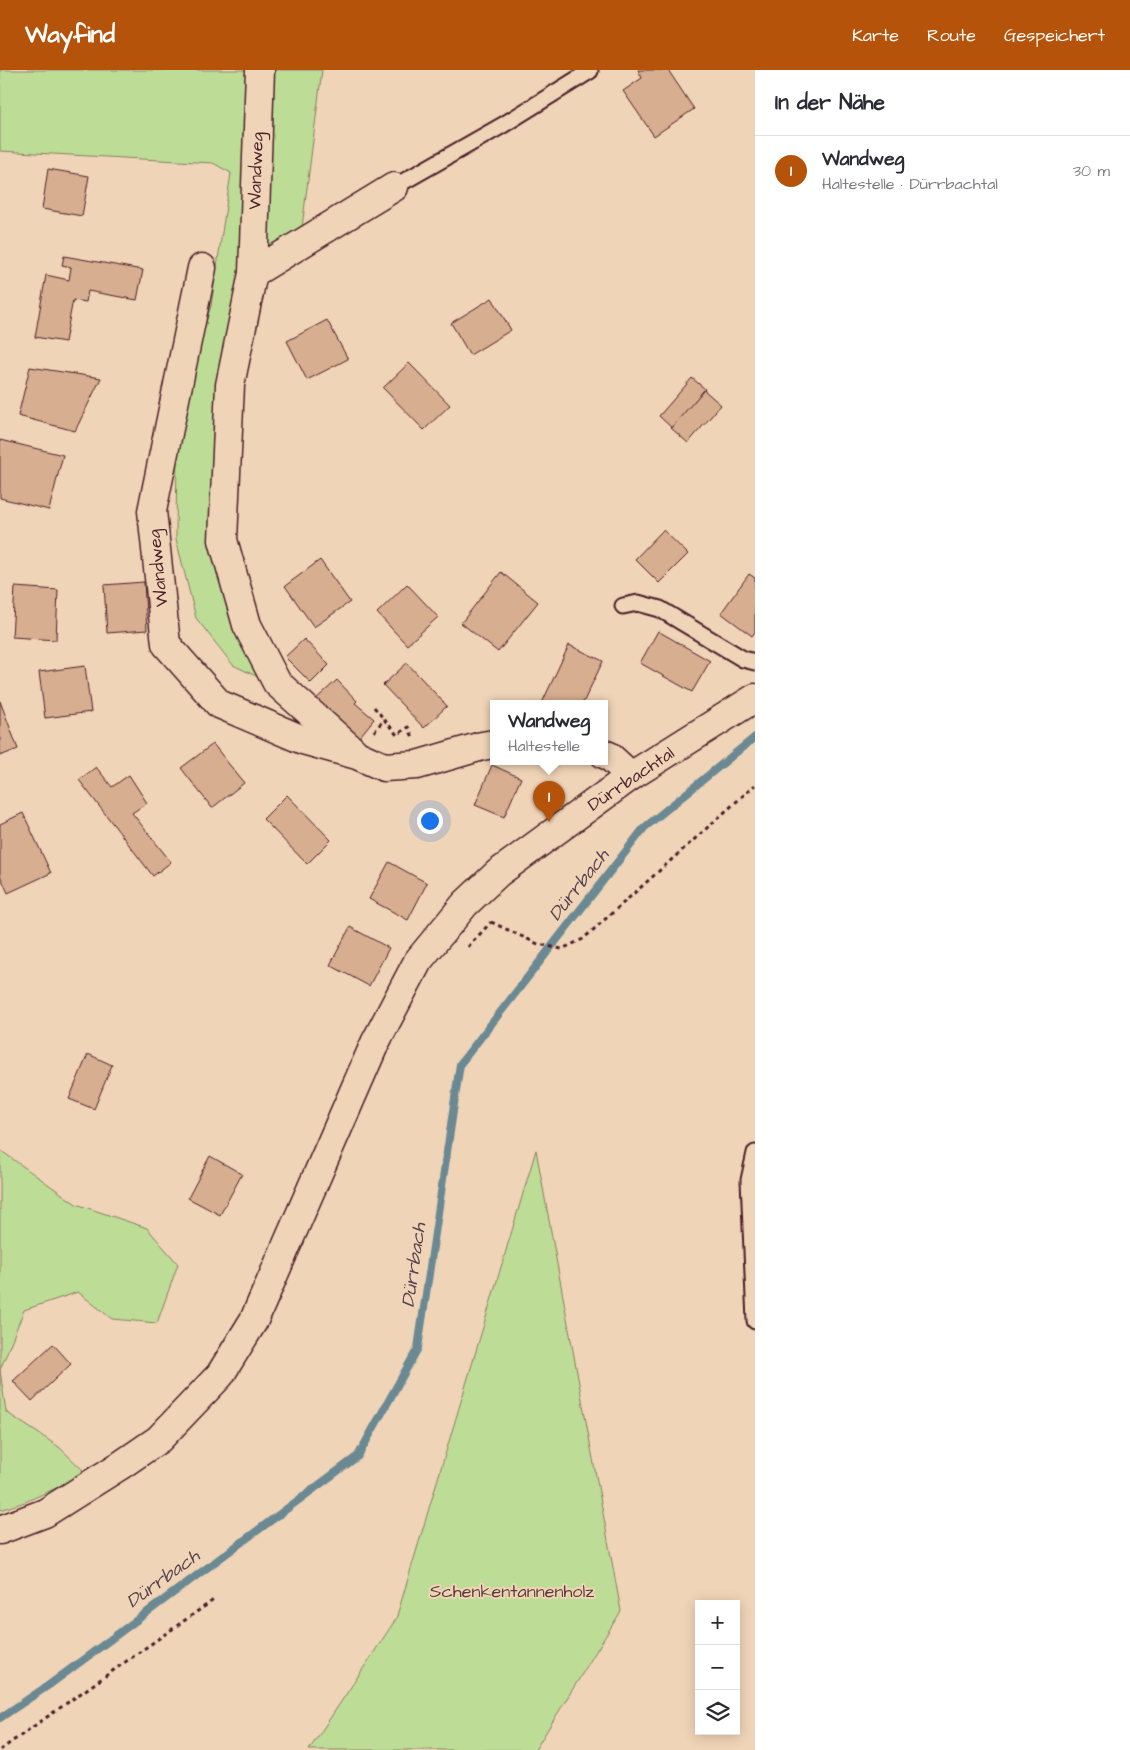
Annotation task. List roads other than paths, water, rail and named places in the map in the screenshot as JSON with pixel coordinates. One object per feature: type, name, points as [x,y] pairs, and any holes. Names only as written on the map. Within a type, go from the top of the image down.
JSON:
[{"type":"street","name":"Wandweg","points":[[260,70],[253,273],[230,385],[223,540],[247,625],[277,683],[357,755]]},
{"type":"street","points":[[253,273],[394,187]]},
{"type":"street","name":"Wandweg","points":[[202,268],[152,511],[166,644],[219,704],[303,740],[357,755],[384,767],[417,765],[490,745]]},
{"type":"street","name":"Dürrbachtal","points":[[0,1530],[45,1513],[159,1439],[220,1375],[254,1320],[375,1043],[418,961],[466,904],[498,873],[631,776],[755,698]]},
{"type":"street","points":[[608,756],[631,776]]},
{"type":"lane","points":[[394,187],[503,125],[590,71]]},
{"type":"lane","points":[[623,606],[638,603],[660,609],[744,659],[755,662]]},
{"type":"lane","points":[[755,1153],[750,1180],[755,1322]]},
{"type":"waterway","name":"Dürrbach","points":[[0,1718],[49,1685],[358,1456],[418,1348],[460,1064],[644,828],[755,737]]},
{"type":"place","name":"Wandweg","points":[[549,822]]},
{"type":"park label","name":"Schenkentannenholz","points":[[512,1591]]}]
